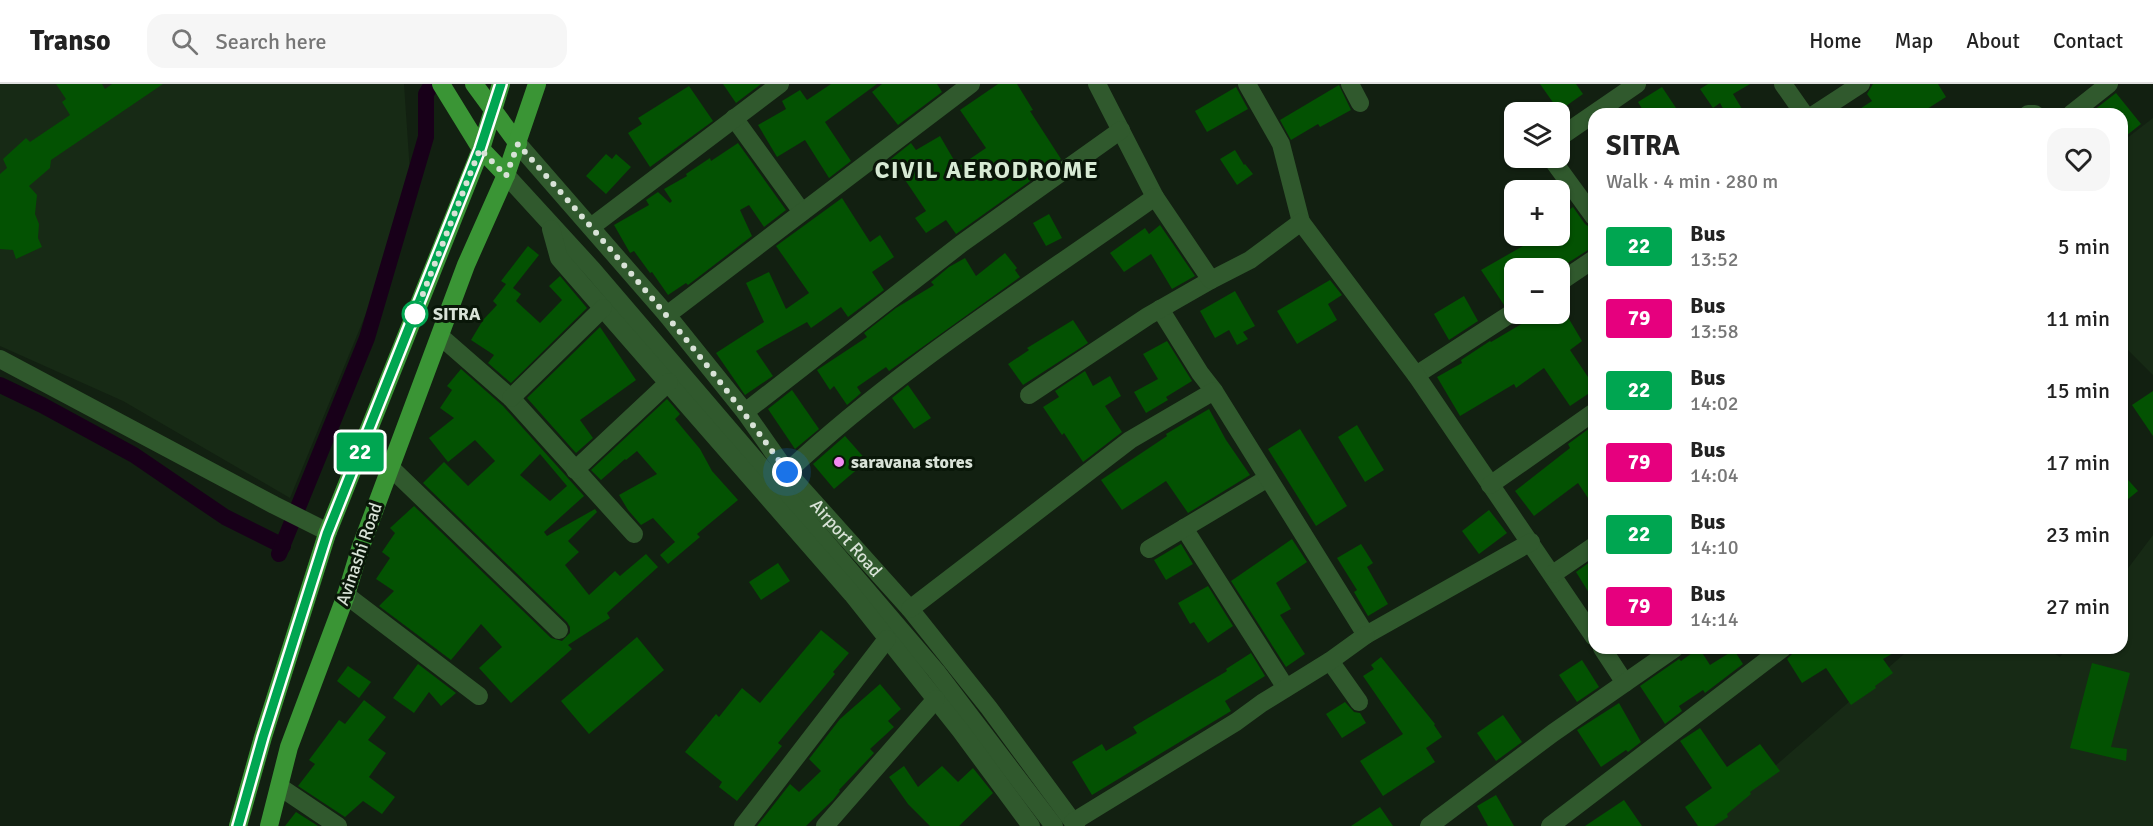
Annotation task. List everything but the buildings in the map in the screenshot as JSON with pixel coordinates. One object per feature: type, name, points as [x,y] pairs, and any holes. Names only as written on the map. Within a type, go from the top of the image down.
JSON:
[{"type":"main road","points":[[474,84],[518,144]]},
{"type":"main road","name":"Avinashi Road","points":[[238,826],[263,737],[328,532],[480,149],[501,84]]},
{"type":"main road","name":"Avinashi Road","points":[[269,826],[289,747],[346,595],[360,549],[466,265],[506,176],[537,84]]},
{"type":"main road","points":[[442,86],[480,149],[506,176]]},
{"type":"street","points":[[591,227],[780,84]]},
{"type":"street","points":[[667,315],[970,84]]},
{"type":"street","points":[[1097,84],[1155,197],[1211,280]]},
{"type":"street","points":[[1247,84],[1281,144],[1302,222],[1416,375],[1588,628]]},
{"type":"street","points":[[1350,84],[1360,103]]},
{"type":"street","points":[[1601,108],[1637,84]]},
{"type":"street","points":[[1783,84],[1800,108]]},
{"type":"street","points":[[1824,108],[1861,84]]},
{"type":"street","points":[[2079,108],[2109,84]]},
{"type":"street","points":[[1570,129],[1588,117]]},
{"type":"street","points":[[734,118],[802,212]]},
{"type":"street","points":[[744,412],[961,244],[1121,130]]},
{"type":"street","name":"Airport Road","points":[[518,144],[667,315],[744,412],[787,472],[910,609],[989,708],[1075,824]]},
{"type":"street","points":[[1558,168],[1588,209]]},
{"type":"street","name":"Airport Road","points":[[506,176],[593,270],[936,671],[1054,826]]},
{"type":"street","points":[[787,472],[817,444],[893,383],[1155,197]]},
{"type":"street","points":[[1029,395],[1160,309],[1250,260],[1302,222]]},
{"type":"street","points":[[550,224],[559,258],[852,594],[936,699],[1031,826]]},
{"type":"street","points":[[1570,276],[1588,264]]},
{"type":"street","points":[[511,398],[603,308]]},
{"type":"street","points":[[1160,309],[1214,391],[1366,635]]},
{"type":"street","points":[[1416,375],[1504,318]]},
{"type":"street","points":[[440,336],[511,398],[634,534]]},
{"type":"street","points":[[0,360],[328,532]]},
{"type":"street","points":[[575,470],[669,382]]},
{"type":"street","points":[[910,609],[1130,441],[1214,391]]},
{"type":"street","points":[[1490,484],[1588,416]]},
{"type":"street","points":[[390,467],[559,630]]},
{"type":"street","points":[[1149,549],[1268,478]]},
{"type":"street","points":[[1184,528],[1286,688]]},
{"type":"street","points":[[1075,824],[1330,662],[1366,635],[1531,542]]},
{"type":"street","points":[[1552,574],[1588,550]]},
{"type":"street","points":[[346,595],[479,696]]},
{"type":"street","points":[[743,826],[887,639]]},
{"type":"street","points":[[1606,654],[1625,683]]},
{"type":"street","points":[[1429,826],[1553,733],[1666,654]]},
{"type":"street","points":[[1550,826],[1776,654]]},
{"type":"street","points":[[1330,662],[1359,702]]},
{"type":"street","points":[[829,825],[936,699]]},
{"type":"street","points":[[280,787],[338,826]]},
{"type":"shaded area","points":[[0,84],[404,84],[412,202],[290,498],[123,401],[0,346]]},
{"type":"shaded area","points":[[2153,118],[2153,375],[2128,350],[2128,137]]},
{"type":"shaded area","points":[[2153,535],[2153,826],[1706,826],[1904,654],[2055,654],[2060,657],[2062,654],[2128,654],[2128,568]]},
{"type":"waterway","points":[[279,554],[367,338],[426,137],[426,94],[432,84]]},
{"type":"waterway","points":[[0,385],[134,455],[225,517],[283,546]]},
{"type":"bus line","name":"22","points":[[238,826],[263,737],[327,534],[480,149],[501,84]]},
{"type":"place","name":"SITRA","points":[[415,314]]},
{"type":"place","name":"saravana stores","points":[[839,462]]},
{"type":"district","name":"CIVIL AERODROME","points":[[987,170]]},
{"type":"route","points":[[415,314],[480,149],[506,176],[518,144],[667,315],[744,412],[787,472]]}]
